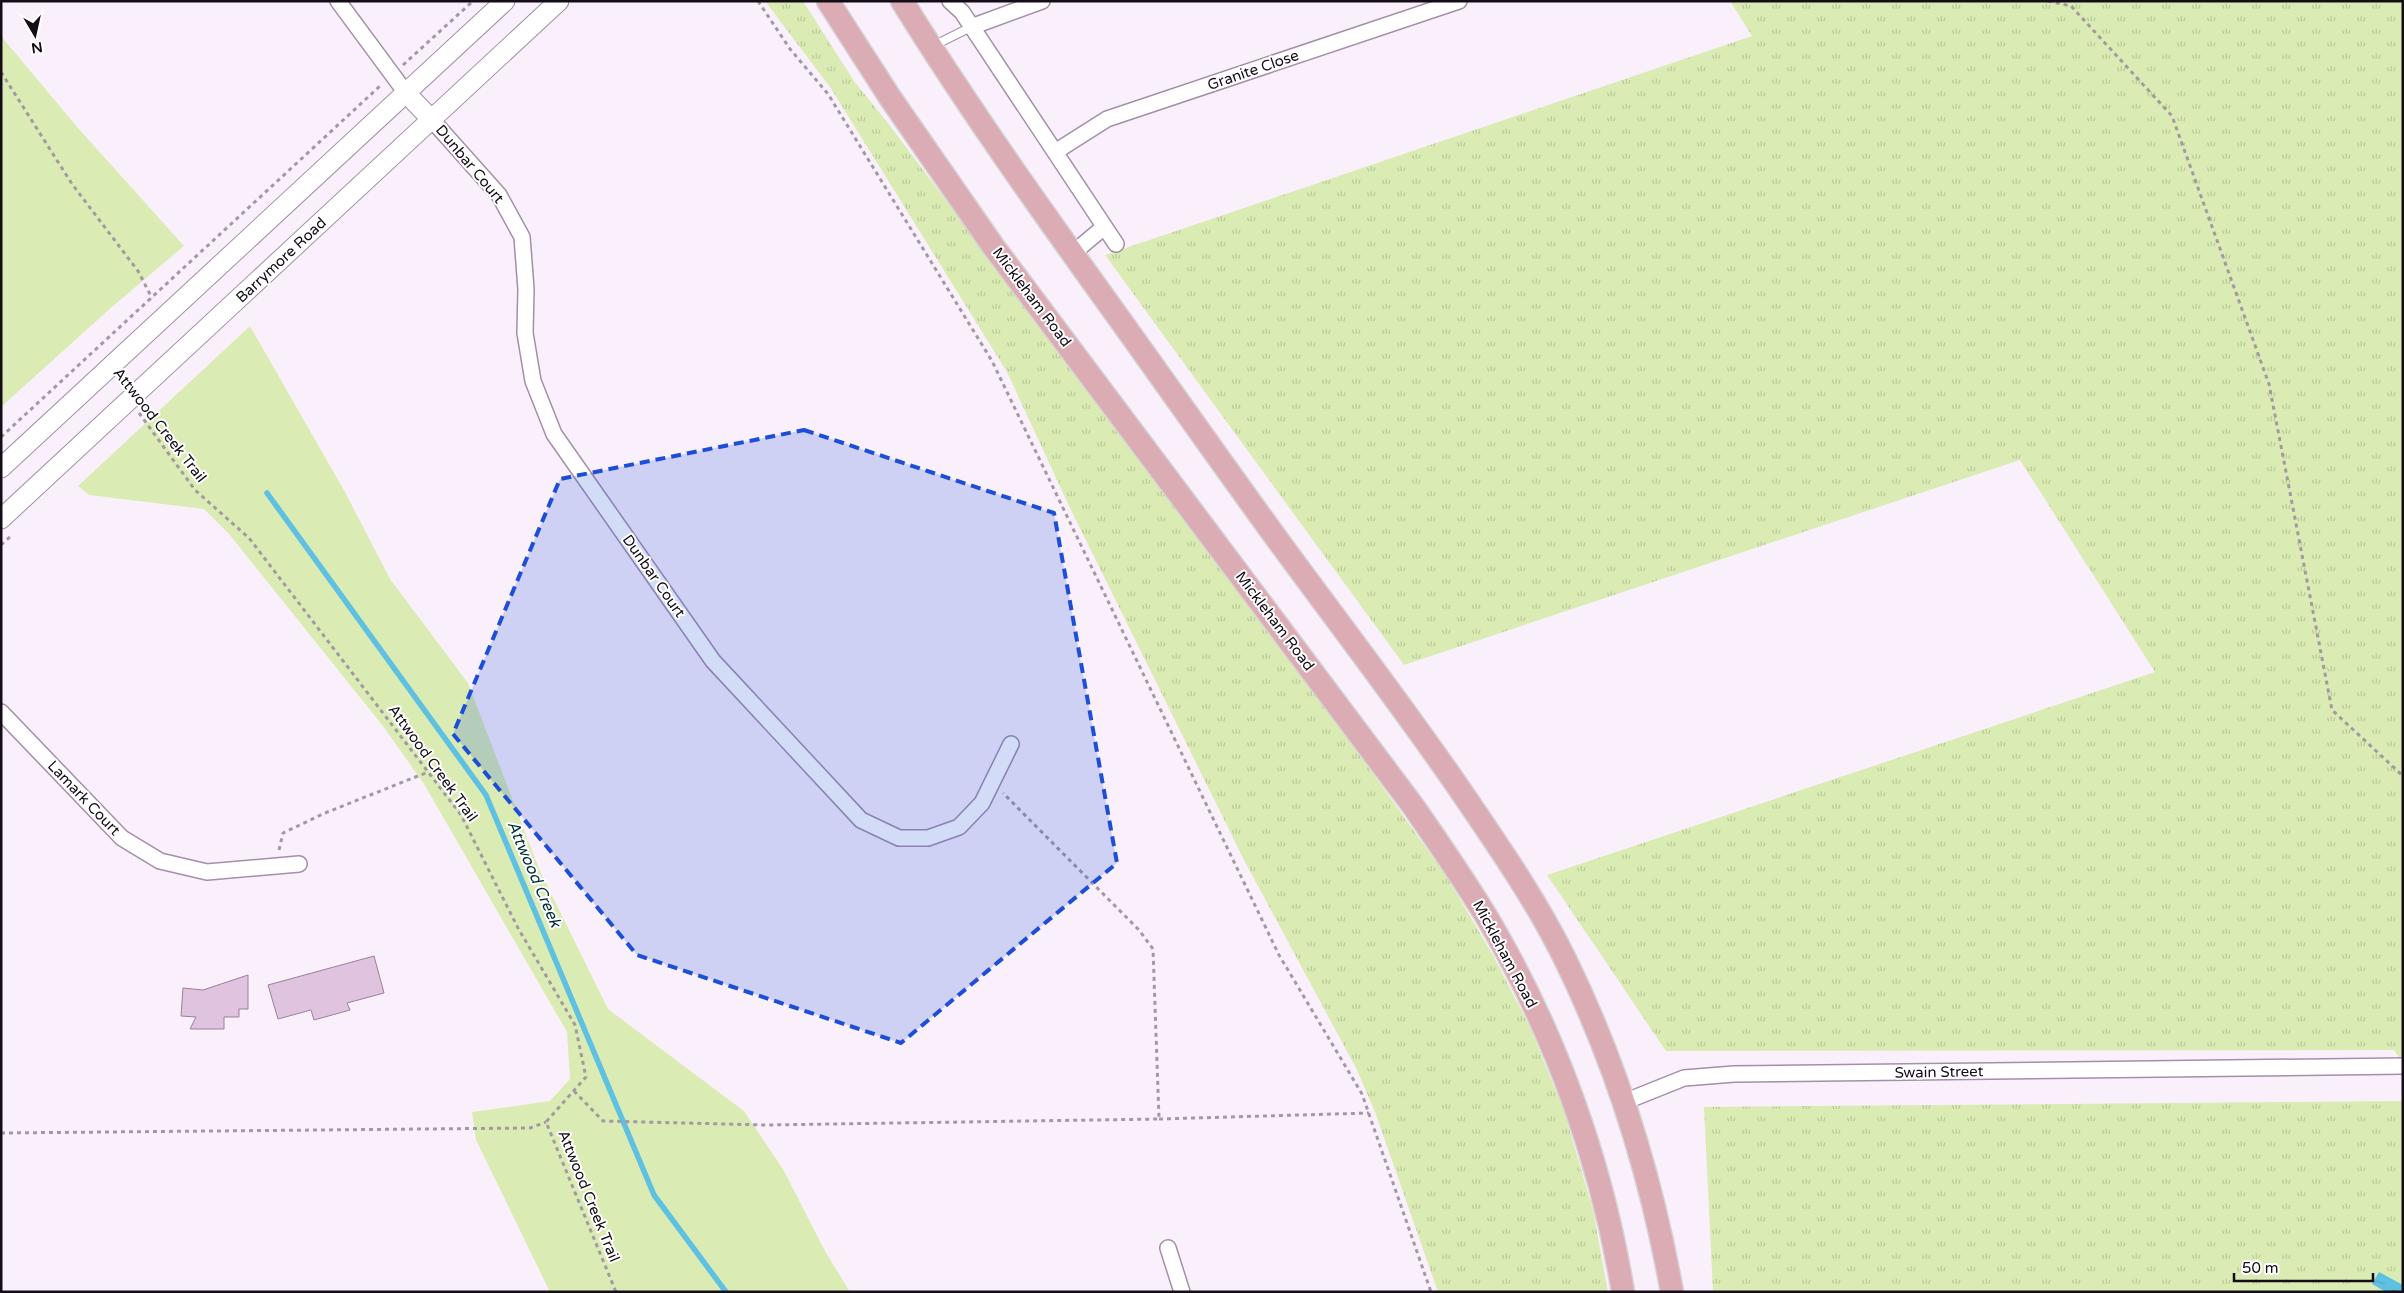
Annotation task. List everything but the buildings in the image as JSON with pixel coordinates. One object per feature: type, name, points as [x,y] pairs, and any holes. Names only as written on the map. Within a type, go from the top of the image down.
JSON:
[{"type":"main road","name":"Mickleham Road","points":[[828,1],[891,100],[994,246],[1413,806],[1470,890],[1524,986],[1558,1061],[1579,1116],[1601,1188],[1615,1244],[1623,1292]]},
{"type":"main road","points":[[902,1],[974,113],[1072,254],[1276,538],[1426,740],[1503,851],[1564,958],[1610,1060],[1652,1196],[1672,1292]]},
{"type":"street","points":[[338,1],[391,75],[432,120]]},
{"type":"street","points":[[1,468],[505,1]]},
{"type":"street","name":"Barrymore Road","points":[[1,519],[559,1]]},
{"type":"street","points":[[950,1],[962,12],[1116,244]]},
{"type":"street","points":[[971,27],[1042,1]]},
{"type":"street","name":"Granite Close","points":[[1054,152],[1107,119],[1459,1]]},
{"type":"street","name":"Dunbar Court","points":[[432,120],[500,195],[522,237],[526,289],[525,333],[533,381],[554,434],[713,661],[861,820],[899,838],[928,838],[959,827],[982,804],[1011,744]]},
{"type":"street","points":[[1072,254],[1104,227]]},
{"type":"street","name":"Lamark Court","points":[[1,712],[122,838],[160,861],[207,872],[300,864]]},
{"type":"street","name":"Swain Street","points":[[1624,1102],[1684,1078],[1734,1074],[2403,1066]]},
{"type":"street","points":[[1168,1248],[1182,1292]]},
{"type":"lane","points":[[931,47],[971,27]]},
{"type":"path","points":[[1,437],[473,1]]},
{"type":"path","points":[[758,1],[790,48],[828,94],[992,362],[1279,956],[1362,1094],[1431,1292]]},
{"type":"path","points":[[2048,1],[2071,6],[2172,116],[2269,384],[2332,710],[2403,776]]},
{"type":"path","points":[[1,72],[72,184],[138,271],[152,298]]},
{"type":"path","name":"Attwood Creek Trail","points":[[90,354],[105,372]]},
{"type":"path","name":"Attwood Creek Trail","points":[[129,401],[164,444],[195,490],[249,538],[461,815],[518,928],[575,1025],[586,1077],[546,1122],[616,1292]]},
{"type":"path","points":[[276,866],[283,833],[325,813],[428,772]]},
{"type":"path","points":[[992,782],[1139,930],[1153,949],[1159,1119]]},
{"type":"path","points":[[574,1091],[603,1121],[766,1125],[1159,1119],[1369,1113]]},
{"type":"path","points":[[1,1133],[530,1128],[546,1122]]},
{"type":"highlighted area","points":[[804,430],[1054,513],[1117,863],[901,1043],[637,955],[453,734],[560,479]]},
{"type":"green space","points":[[765,1],[803,1],[854,81],[891,127],[1351,743],[1447,877],[1494,957],[1530,1027],[1564,1111],[1593,1210],[1608,1292],[1438,1292],[1375,1112],[1357,1070],[1244,860],[1069,506],[1007,372],[830,87]]},
{"type":"green space","points":[[1730,1],[2403,1],[2403,1063],[2394,1050],[1666,1051],[1547,875],[2155,672],[2020,460],[1404,665],[1105,255],[1752,36]]},
{"type":"green space","points":[[1,36],[78,128],[184,246],[113,306],[1,407]]},
{"type":"green space","points":[[250,326],[345,492],[390,579],[468,683],[539,869],[608,1009],[744,1111],[783,1169],[825,1251],[850,1292],[550,1292],[476,1140],[472,1112],[550,1101],[570,1079],[567,1032],[424,784],[383,726],[229,534],[204,509],[89,495],[78,486]]},
{"type":"green space","points":[[2403,1101],[2403,1292],[1713,1292],[1704,1107]]},
{"type":"water","points":[[2379,1272],[2403,1285],[2402,1292],[2386,1292],[2372,1284]]},
{"type":"waterway","name":"Attwood Creek","points":[[267,493],[486,795],[654,1195],[726,1292]]}]
